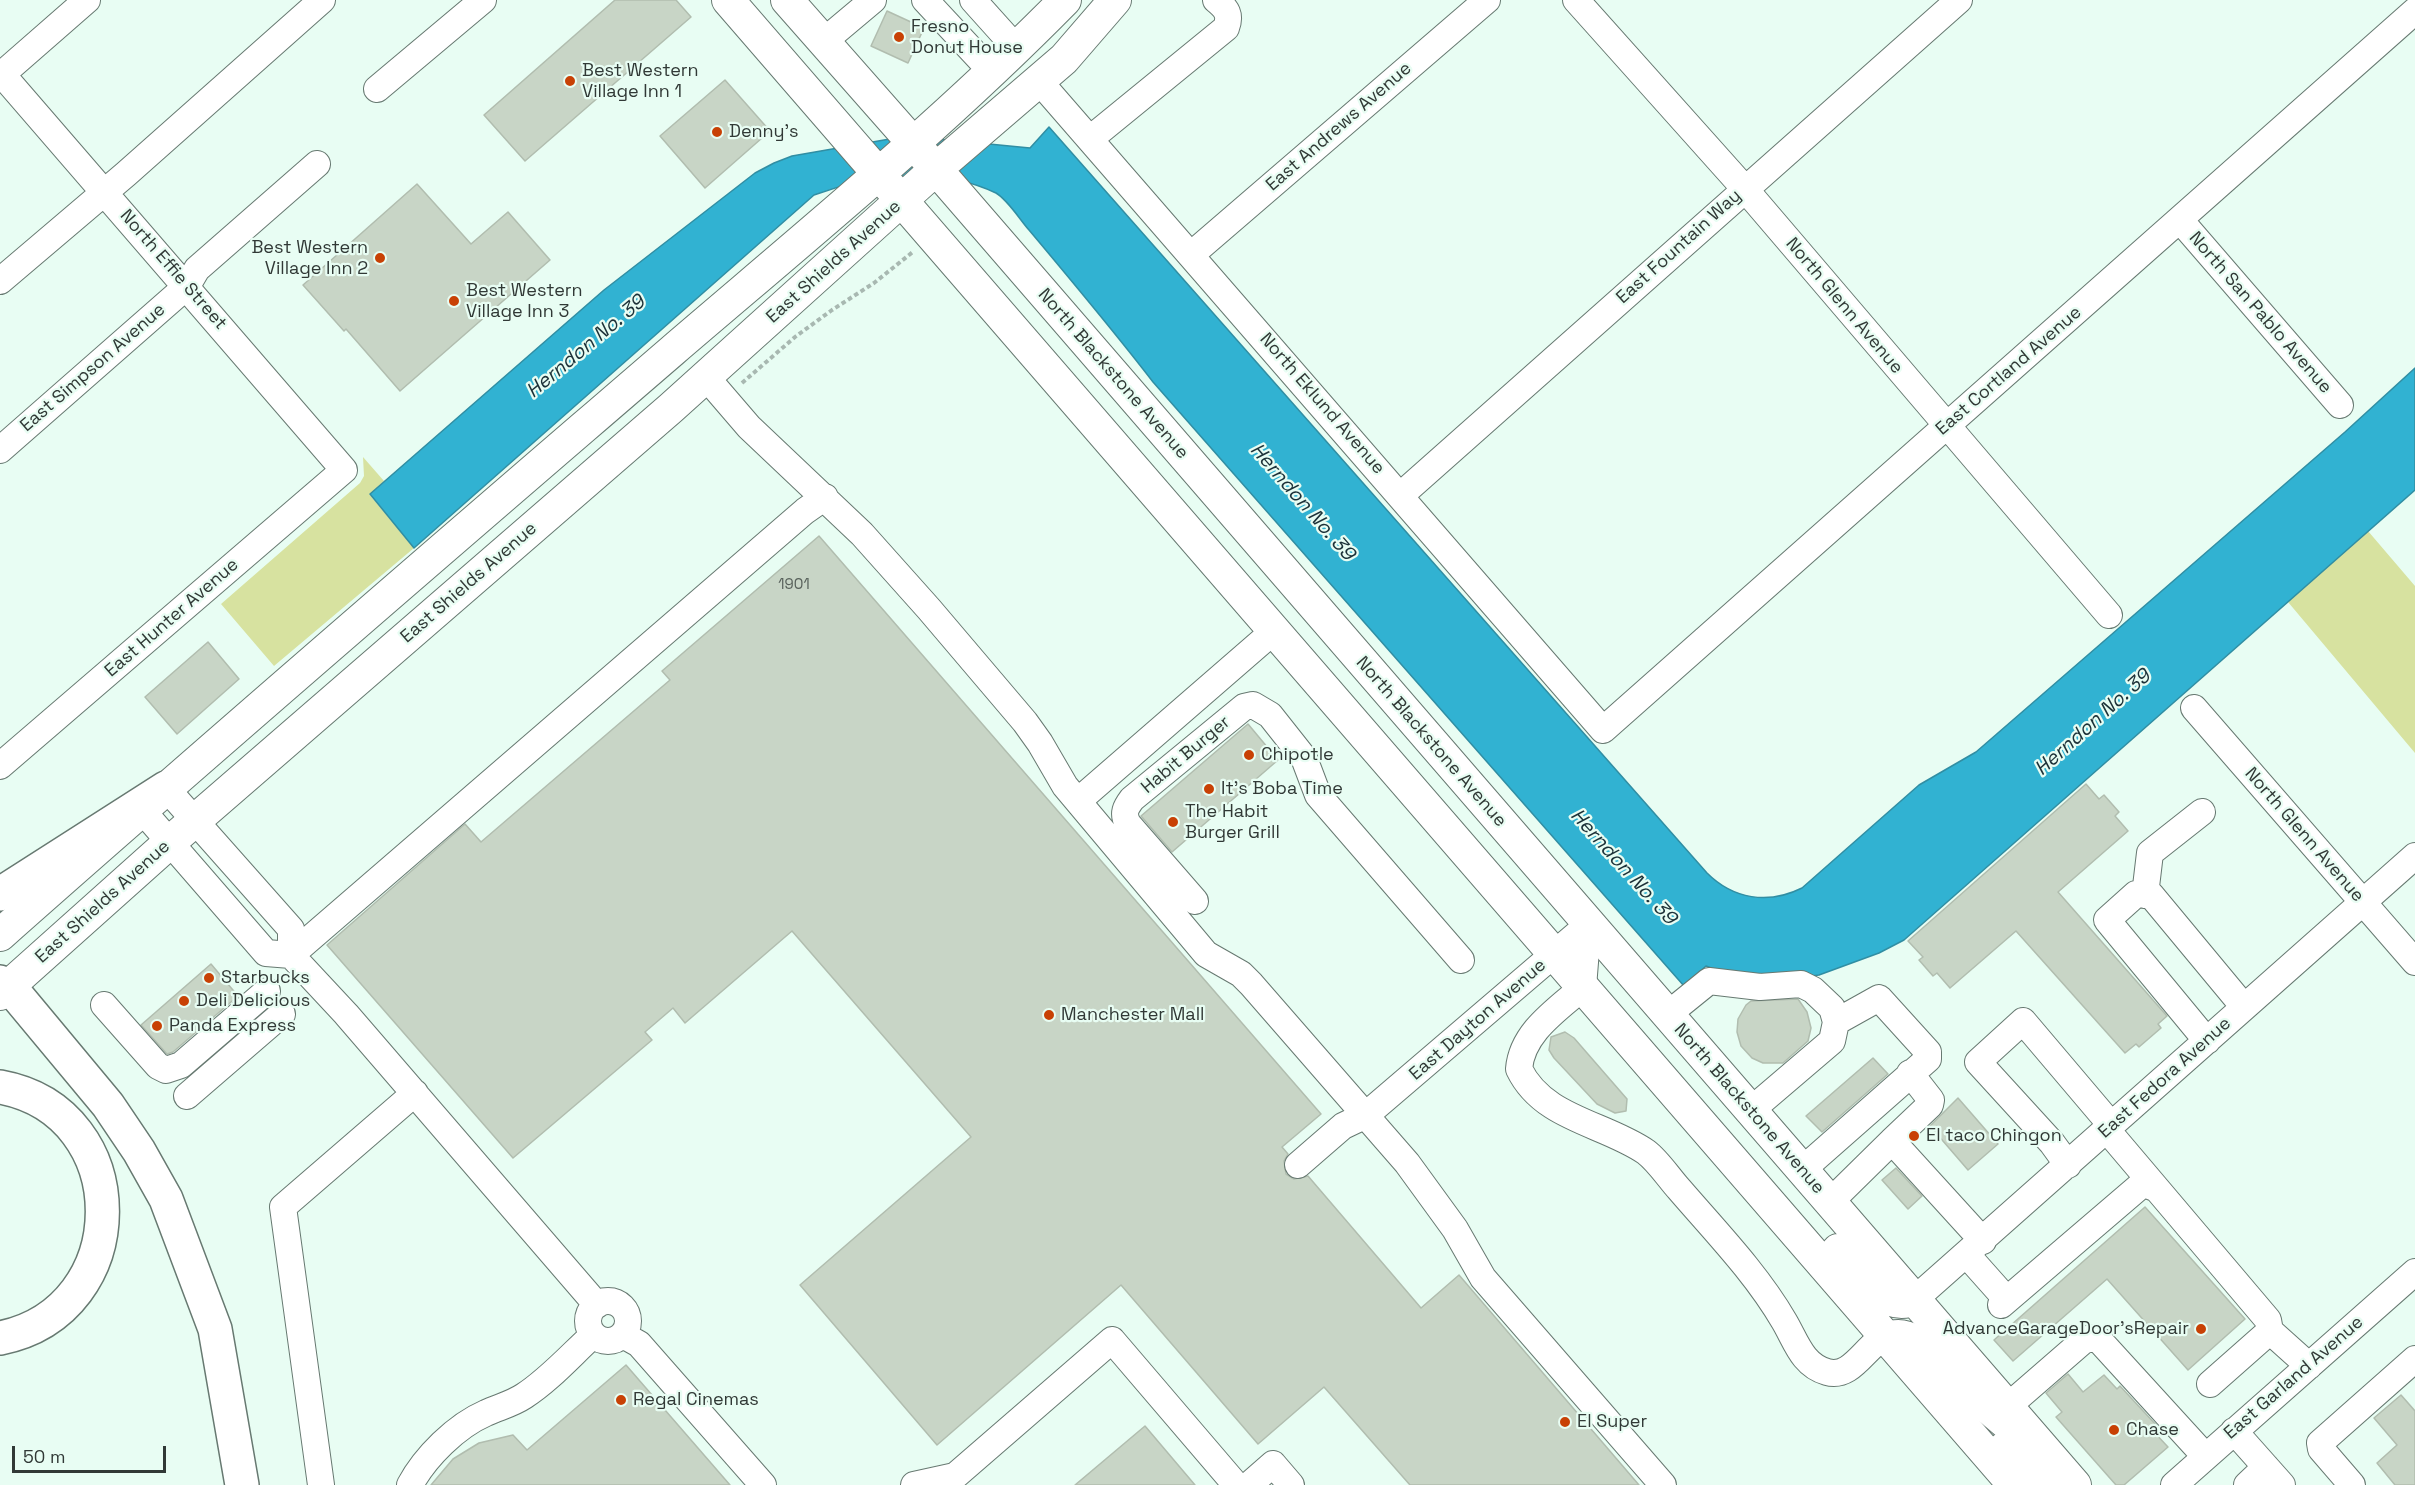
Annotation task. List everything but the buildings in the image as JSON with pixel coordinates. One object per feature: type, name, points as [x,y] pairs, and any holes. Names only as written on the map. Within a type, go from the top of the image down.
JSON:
[{"type":"highway","points":[[0,894],[166,788]]},
{"type":"highway","points":[[3,987],[108,1105],[139,1151],[166,1199],[215,1329],[242,1485]]},
{"type":"highway","points":[[0,1087],[34,1096],[72,1127],[87,1147],[97,1170],[104,1201],[98,1249],[90,1270],[76,1292],[43,1322],[0,1338]]},
{"type":"main road","points":[[728,0],[2014,1485]]},
{"type":"main road","name":"North Blackstone Avenue","points":[[787,0],[1915,1299],[2007,1407],[2062,1483]]},
{"type":"main road","name":"East Shields Avenue","points":[[0,935],[141,809],[878,173],[1017,49],[1065,0]]},
{"type":"main road","name":"East Shields Avenue","points":[[3,987],[706,378],[936,169],[1064,59],[1115,0]]},
{"type":"main road","points":[[1731,1158],[1819,1229],[1881,1297],[1892,1303],[1904,1304],[1915,1299]]},
{"type":"main road","points":[[1936,1394],[2020,1460],[2062,1483]]},
{"type":"street","points":[[1,74],[87,0]]},
{"type":"street","points":[[0,281],[322,0]]},
{"type":"street","points":[[377,89],[483,0]]},
{"type":"street","points":[[823,42],[873,0]]},
{"type":"street","points":[[925,0],[992,72]]},
{"type":"street","points":[[973,0],[1017,49]]},
{"type":"street","points":[[1090,139],[1226,28],[1230,19],[1226,8],[1216,0]]},
{"type":"street","name":"East Andrews Avenue","points":[[1192,254],[1487,0]]},
{"type":"street","name":"North Glenn Avenue","points":[[1576,0],[1745,189],[2109,615]]},
{"type":"street","name":"East Fountain Way","points":[[1401,495],[1959,0]]},
{"type":"street","name":"East Cortland Avenue","points":[[1603,729],[2180,220],[2412,9]]},
{"type":"street","name":"North Effie Street","points":[[1,74],[344,470]]},
{"type":"street","name":"North Eklund Avenue","points":[[1039,81],[1192,254],[1603,729]]},
{"type":"street","name":"East Simpson Avenue","points":[[0,450],[187,286],[197,269],[317,164]]},
{"type":"street","name":"North San Pablo Avenue","points":[[2180,220],[2340,405]]},
{"type":"street","points":[[706,378],[749,427],[825,497],[896,571],[1025,722],[1065,786],[1206,954],[1241,974],[1251,984],[1407,1163],[1455,1229],[1483,1278],[1663,1485]]},
{"type":"street","name":"East Hunter Avenue","points":[[0,766],[344,470]]},
{"type":"street","points":[[291,956],[692,607],[805,511],[825,497]]},
{"type":"street","points":[[1078,801],[1275,630]]},
{"type":"street","name":"Habit Burger","points":[[1195,901],[1128,824],[1124,817],[1126,807],[1132,799],[1244,707],[1253,705],[1270,715],[1304,758],[1318,795],[1461,960]]},
{"type":"street","name":"North Glenn Avenue","points":[[2194,708],[2415,962]]},
{"type":"street","points":[[166,788],[291,930],[291,956]]},
{"type":"street","points":[[141,809],[266,953],[291,956],[416,1093],[597,1305]]},
{"type":"street","points":[[2145,895],[2150,854],[2202,812]]},
{"type":"street","name":"East Fedora Avenue","points":[[1915,1299],[2415,855]]},
{"type":"street","points":[[2207,1041],[2107,920],[2136,894],[2151,895],[2244,1007]]},
{"type":"street","points":[[1588,925],[1583,987],[1532,1034],[1524,1046],[1519,1069],[1524,1079],[1538,1095],[1556,1109],[1646,1152],[1737,1256],[1773,1304],[1798,1350],[1814,1365],[1828,1372],[1845,1371],[1885,1335],[1898,1332],[1917,1339],[1978,1404],[2062,1483]]},
{"type":"street","name":"East Dayton Avenue","points":[[1298,1165],[1343,1126],[1366,1115],[1588,925]]},
{"type":"street","points":[[1667,1015],[1709,981],[1760,987],[1801,984],[1813,990],[1832,1008],[1836,1022],[1832,1041],[1750,1111]]},
{"type":"street","points":[[104,1005],[158,1066],[166,1070],[182,1065],[267,991]]},
{"type":"street","points":[[1802,1170],[1928,1059],[1928,1052],[1879,998],[1836,1022]]},
{"type":"street","points":[[187,1096],[282,1014]]},
{"type":"street","points":[[2068,1165],[2052,1143],[1978,1062],[2023,1021],[2157,1190],[2268,1320],[2270,1331],[2309,1366]]},
{"type":"street","points":[[1830,1202],[1929,1105],[1931,1100],[1911,1073]]},
{"type":"street","points":[[321,1485],[283,1207],[416,1093]]},
{"type":"street","points":[[1892,1141],[1975,1248],[2004,1303],[2140,1186],[2147,1185],[2157,1190]]},
{"type":"street","name":"East Garland Avenue","points":[[2174,1485],[2415,1272]]},
{"type":"street","points":[[614,1302],[624,1310],[628,1323],[622,1335],[605,1341],[593,1335],[588,1319],[597,1305],[614,1302]]},
{"type":"street","points":[[2210,1384],[2270,1331]]},
{"type":"street","points":[[410,1485],[425,1463],[447,1440],[485,1413],[515,1402],[527,1394],[593,1335]]},
{"type":"street","points":[[622,1335],[639,1344],[763,1485]]},
{"type":"street","points":[[2007,1407],[2083,1341],[2091,1338],[2100,1341],[2205,1456]]},
{"type":"street","points":[[920,1484],[955,1476],[1112,1340],[1236,1485]]},
{"type":"street","points":[[2352,1485],[2321,1449],[2320,1443],[2415,1359]]},
{"type":"street","points":[[2234,1431],[2274,1476],[2247,1485]]},
{"type":"street","points":[[1249,1485],[1273,1464],[1291,1485]]},
{"type":"path","points":[[737,387],[795,338],[832,310],[874,283],[914,250]]},
{"type":"green space","points":[[363,457],[384,481],[370,495],[414,548],[274,666],[221,604],[360,483],[364,476]]},
{"type":"green space","points":[[2368,531],[2415,586],[2415,753],[2288,602]]},
{"type":"water","name":"Herndon No. 39","points":[[1049,127],[1707,873],[1728,889],[1740,894],[1764,898],[1802,888],[1919,785],[1976,752],[2345,432],[2415,368],[2415,490],[1904,940],[1879,953],[1819,975],[1788,979],[1737,978],[1706,966],[1684,986],[1153,382],[1009,205],[996,193],[975,185],[952,179],[905,176],[857,182],[814,195],[414,548],[370,494],[604,290],[755,173],[792,156],[907,136],[1030,148]]},
{"type":"place","name":"Fresno Donut House","points":[[899,37]]},
{"type":"place","name":"Best Western Village Inn 1","points":[[570,81]]},
{"type":"place","name":"Denny's","points":[[717,132]]},
{"type":"place","name":"Best Western Village Inn 2","points":[[380,258]]},
{"type":"place","name":"Best Western Village Inn 3","points":[[454,301]]},
{"type":"place","name":"Chipotle","points":[[1249,755]]},
{"type":"place","name":"It's Boba Time","points":[[1209,789]]},
{"type":"place","name":"The Habit Burger Grill","points":[[1173,822]]},
{"type":"place","name":"Starbucks","points":[[209,978]]},
{"type":"place","name":"Deli Delicious","points":[[184,1001]]},
{"type":"place","name":"Manchester Mall","points":[[1049,1015]]},
{"type":"place","name":"Panda Express","points":[[157,1026]]},
{"type":"place","name":"El taco Chingon","points":[[1914,1136]]},
{"type":"place","name":"AdvanceGarageDoor'sRepair","points":[[2201,1329]]},
{"type":"place","name":"Regal Cinemas","points":[[621,1400]]},
{"type":"place","name":"El Super","points":[[1565,1422]]},
{"type":"place","name":"Chase","points":[[2114,1430]]}]
